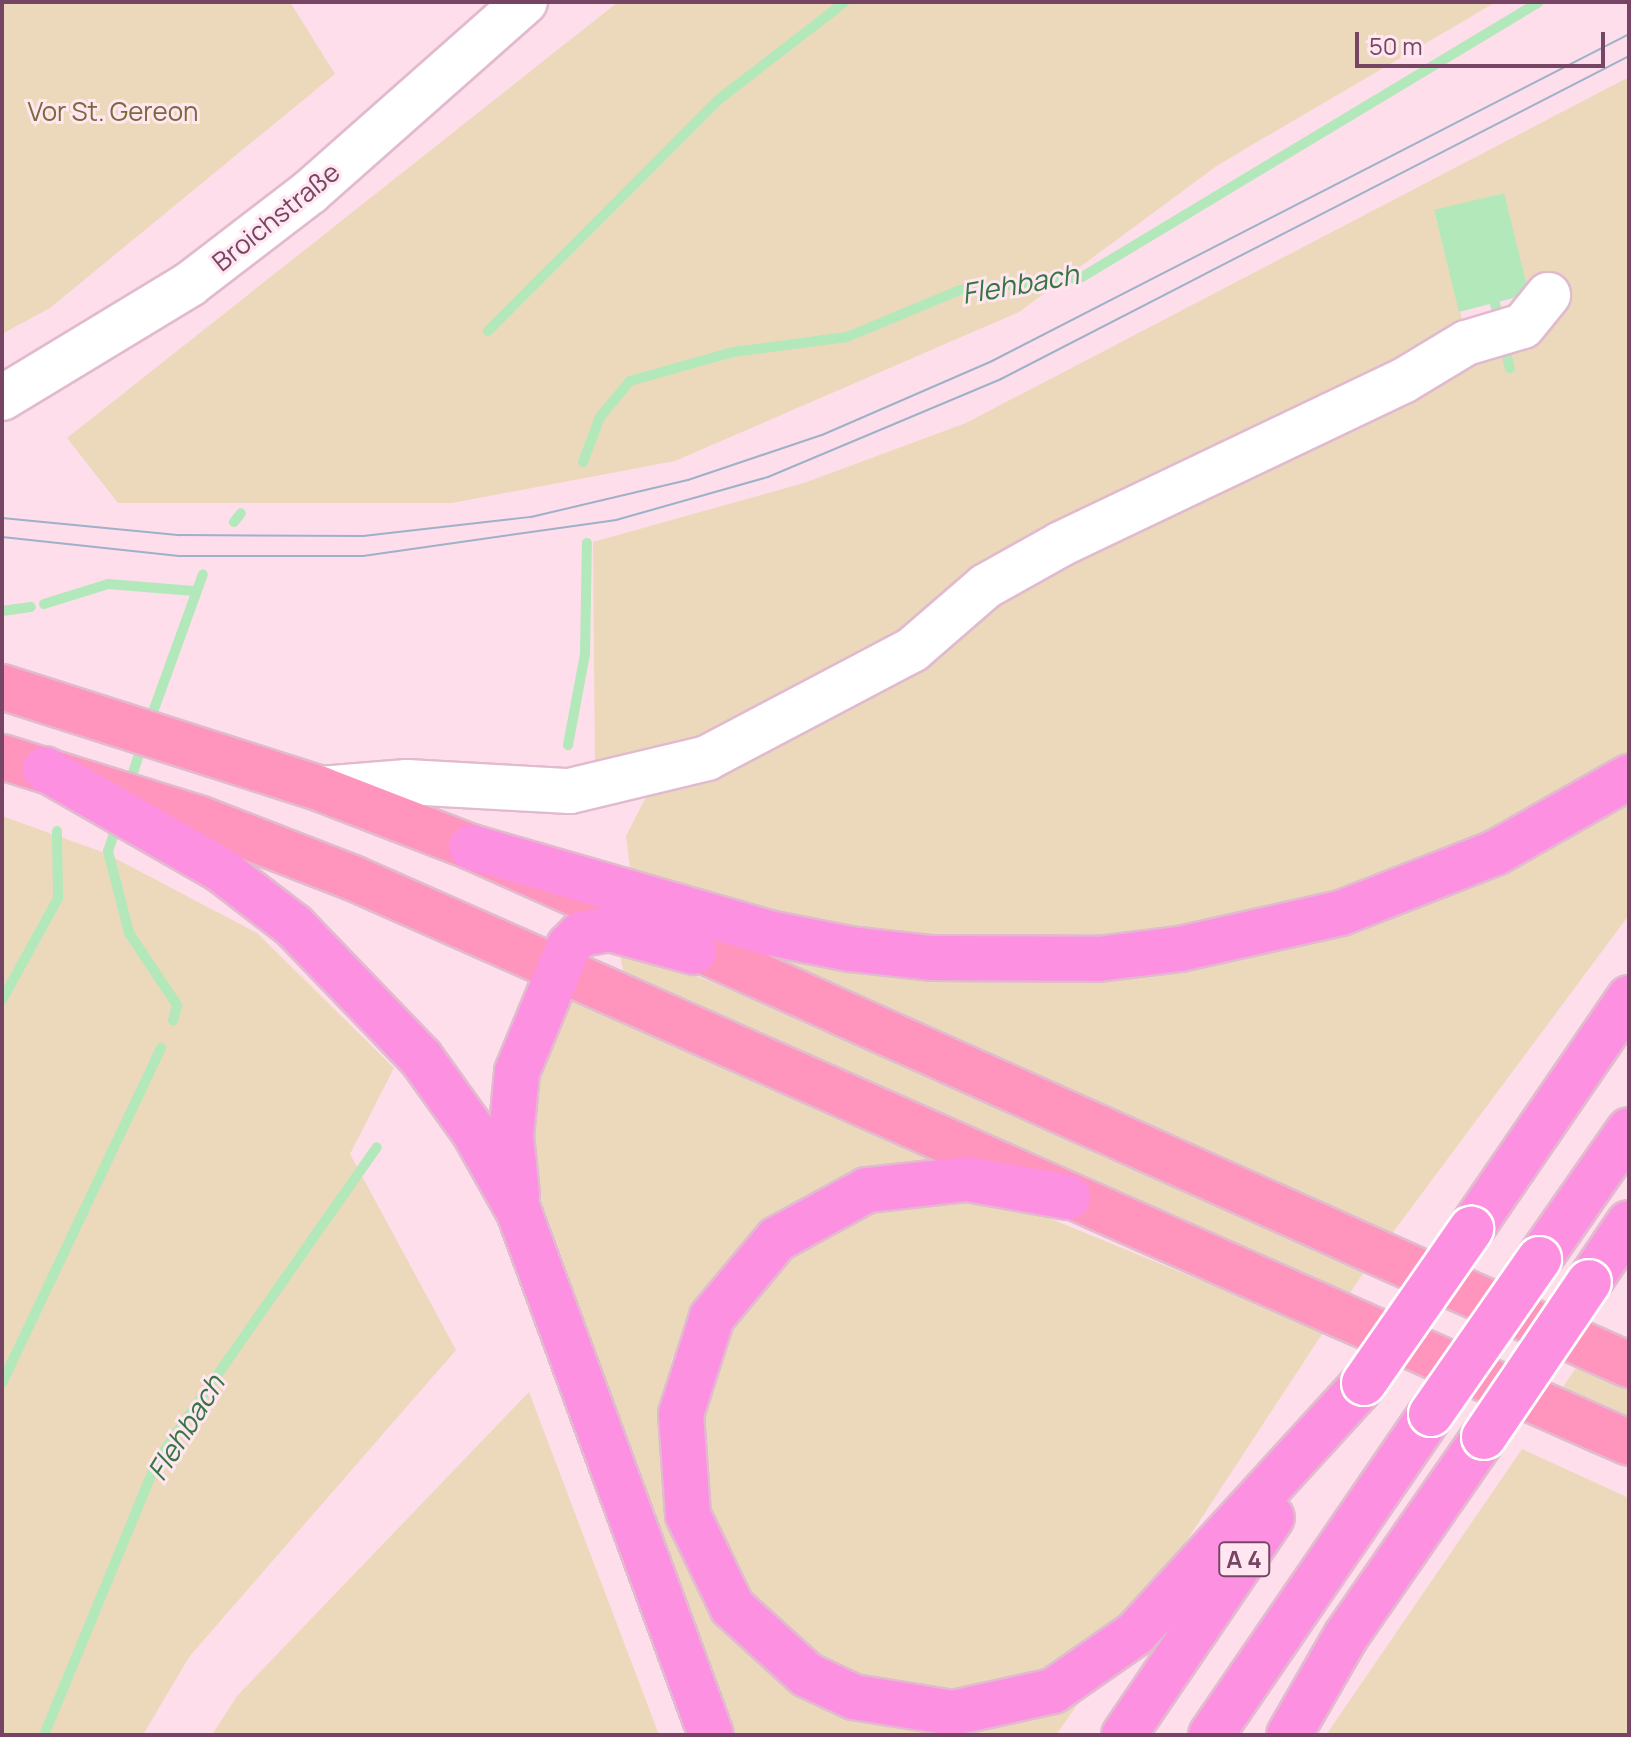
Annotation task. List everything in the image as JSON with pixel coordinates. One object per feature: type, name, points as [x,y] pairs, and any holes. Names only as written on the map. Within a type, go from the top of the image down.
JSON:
[{"type":"highway","points":[[45,769],[194,834],[360,989],[421,1058],[519,1212],[711,1735]]},
{"type":"highway","points":[[471,847],[769,933],[850,949],[946,959],[1098,959],[1207,944],[1341,913],[1495,853],[1629,777]]},
{"type":"highway","points":[[519,1212],[511,1105],[524,1045],[557,965],[569,946],[594,930],[694,952]]},
{"type":"highway","name":"A 4","points":[[1124,1735],[1629,998]]},
{"type":"highway","points":[[1211,1735],[1629,1130]]},
{"type":"highway","points":[[1068,1197],[967,1179],[867,1190],[777,1239],[712,1317],[681,1414],[688,1515],[732,1607],[807,1675],[854,1697],[941,1713],[1004,1707],[1053,1691],[1136,1633],[1364,1383]]},
{"type":"highway","points":[[1289,1735],[1346,1636],[1629,1223]]},
{"type":"main road","points":[[2,687],[321,789],[471,847],[694,952],[1629,1365]]},
{"type":"main road","points":[[2,757],[45,769]]},
{"type":"main road","points":[[194,834],[557,965],[1068,1197],[1629,1443]]},
{"type":"street","name":"Broichstraße","points":[[2,398],[190,284],[310,192],[525,2]]},
{"type":"street","points":[[321,789],[407,782],[570,791],[707,758],[891,663],[986,586],[1061,544],[1417,374],[1466,343],[1523,326],[1548,295]]},
{"type":"green space","name":"Vor St. Gereon","points":[[2,2],[290,2],[335,74],[50,308],[2,334]]},
{"type":"green space","points":[[618,2],[1496,2],[1218,165],[1019,312],[675,461],[452,503],[118,503],[67,438]]},
{"type":"green space","points":[[1629,77],[1629,753],[1530,815],[1333,897],[1110,937],[903,939],[740,911],[631,876],[626,836],[651,787],[760,747],[865,691],[936,649],[989,597],[1157,504],[1484,346],[1538,330],[1560,288],[1529,294],[1503,193],[1434,211],[1466,334],[1380,383],[998,563],[927,631],[815,695],[659,763],[595,777],[593,542],[804,483],[966,423]]},
{"type":"green space","points":[[1629,793],[1629,915],[1388,1239],[682,923],[1159,963]]},
{"type":"green space","points":[[2,816],[105,853],[257,933],[394,1068],[350,1154],[456,1350],[189,1657],[143,1735],[2,1735]]},
{"type":"green space","points":[[630,949],[949,1079],[1369,1265],[1346,1299],[625,980],[619,950]]},
{"type":"green space","points":[[559,991],[943,1161],[825,1188],[781,1213],[723,1266],[672,1359],[659,1421],[665,1504],[705,1600],[824,1701],[1093,1682],[1056,1735],[735,1735],[529,1167],[526,1124]]},
{"type":"green space","points":[[1005,1200],[1324,1331],[1151,1595],[1103,1638],[1032,1678],[945,1694],[883,1686],[829,1664],[762,1615],[708,1522],[697,1442],[718,1345],[777,1262],[853,1216],[903,1201]]},
{"type":"green space","points":[[1582,1359],[1629,1380],[1629,1425],[1558,1394]]},
{"type":"green space","points":[[529,1392],[659,1735],[212,1735],[237,1696]]},
{"type":"green space","points":[[1522,1449],[1629,1498],[1629,1735],[1326,1735]]},
{"type":"shaded area","points":[[1504,193],[1529,294],[1459,312],[1434,210]]},
{"type":"waterway","points":[[488,331],[718,100],[845,2]]},
{"type":"waterway","name":"Flehbach","points":[[583,462],[600,417],[630,381],[733,352],[847,337],[960,290],[1082,277],[1539,2]]},
{"type":"waterway","points":[[1495,303],[1499,324]]},
{"type":"waterway","points":[[1504,343],[1510,368]]},
{"type":"waterway","points":[[234,522],[241,513]]},
{"type":"waterway","name":"Flehbach","points":[[568,745],[585,654],[587,543]]},
{"type":"waterway","points":[[149,723],[203,574]]},
{"type":"waterway","points":[[44,604],[108,584],[194,591]]},
{"type":"waterway","points":[[2,611],[31,607]]},
{"type":"waterway","points":[[128,788],[143,742]]},
{"type":"waterway","points":[[118,822],[108,851],[129,933],[177,1005],[173,1021]]},
{"type":"waterway","points":[[2,1000],[58,898],[57,831]]},
{"type":"waterway","points":[[2,1383],[161,1048]]},
{"type":"waterway","name":"Flehbach","points":[[44,1735],[157,1461],[377,1147]]},
{"type":"tram line","points":[[2,518],[180,535],[363,536],[531,517],[688,480],[822,435],[992,361],[1629,34]]},
{"type":"tram line","points":[[2,537],[179,556],[363,556],[616,520],[768,477],[1001,379],[1629,56]]}]
